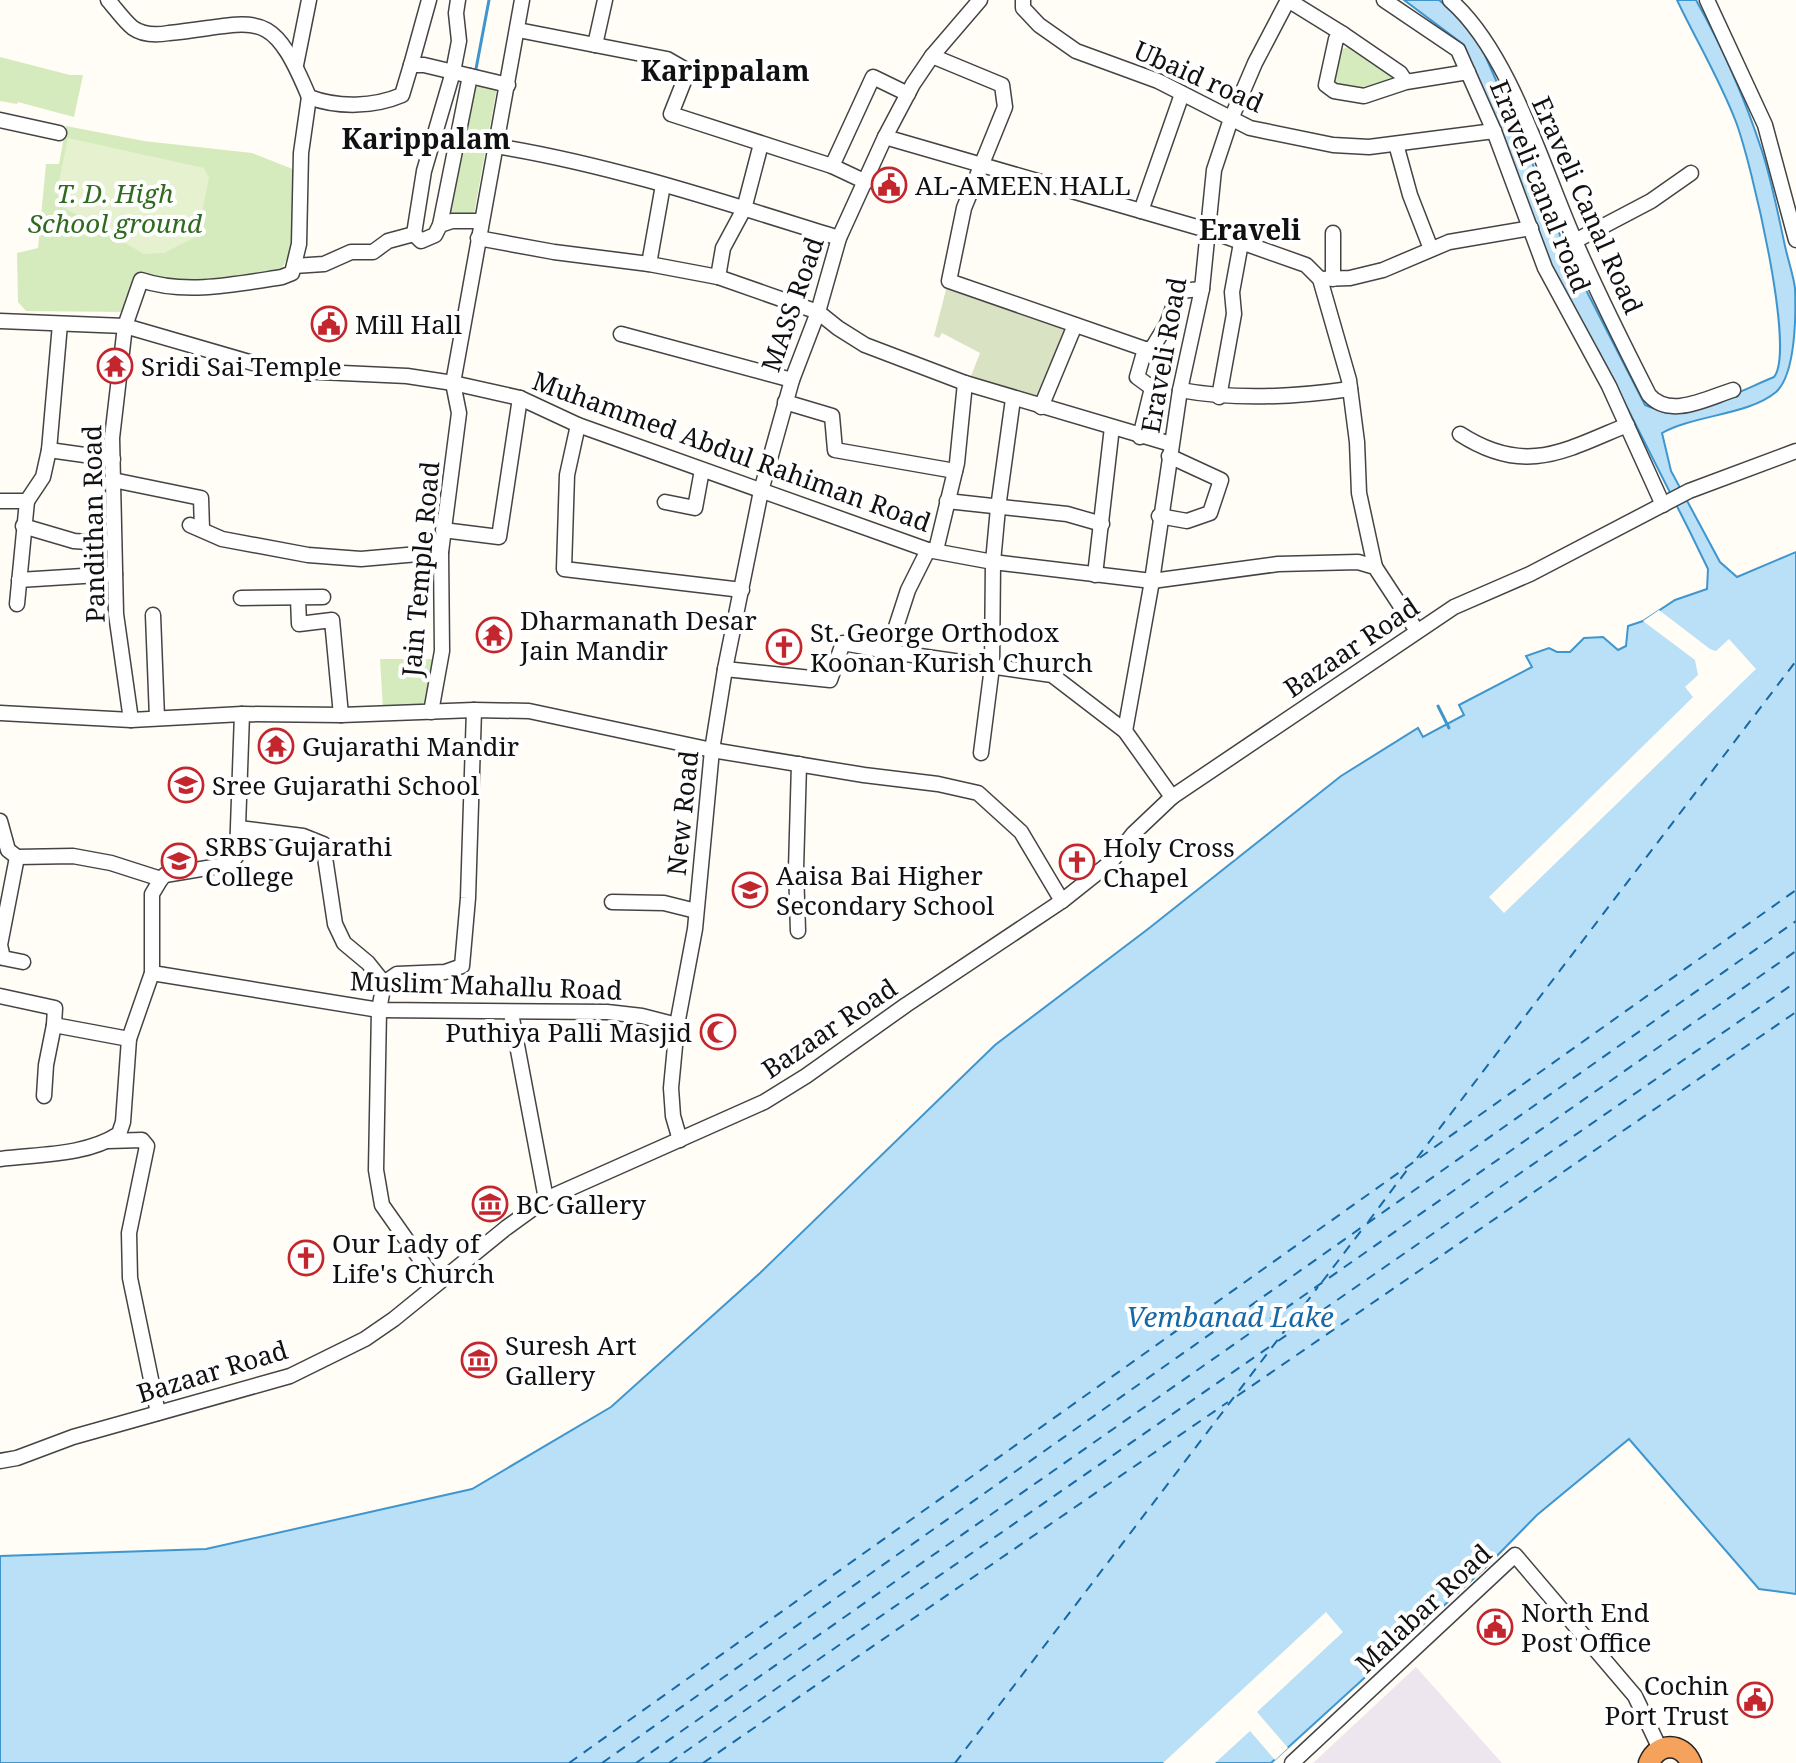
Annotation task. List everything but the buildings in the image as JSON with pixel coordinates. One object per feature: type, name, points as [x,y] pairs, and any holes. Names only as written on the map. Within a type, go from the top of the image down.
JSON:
[{"type":"highway","points":[[1654,1756],[1671,1746],[1681,1749],[1691,1763]]},
{"type":"street","points":[[108,0],[134,29],[146,33],[161,34],[242,23],[259,25],[275,34],[296,65],[309,97],[301,153],[299,244],[294,266],[324,264],[351,252],[373,252],[388,241],[414,234]]},
{"type":"street","points":[[296,65],[309,0]]},
{"type":"street","points":[[309,97],[329,104],[385,102],[402,95],[429,0]]},
{"type":"street","points":[[414,234],[424,171],[459,41],[458,0]]},
{"type":"street","name":"Jain Temple Road","points":[[431,712],[442,651],[441,552],[459,413],[453,383],[522,0]]},
{"type":"street","points":[[595,45],[605,0]]},
{"type":"street","name":"MASS Road","points":[[761,491],[785,402],[818,312],[839,238],[908,94],[932,56],[980,0]]},
{"type":"street","name":"Ubaid road","points":[[1023,0],[1023,8],[1039,25],[1076,51],[1158,81],[1250,128],[1333,145],[1369,147],[1494,131]]},
{"type":"street","points":[[1288,0],[1400,73],[1406,82]]},
{"type":"street","name":"Eraveli Road","points":[[1125,731],[1152,581],[1159,516],[1180,390],[1202,289],[1214,170],[1231,119],[1275,20],[1288,0]]},
{"type":"street","name":"Eraveli canal road","points":[[1384,0],[1458,50],[1494,131],[1545,268],[1667,503]]},
{"type":"street","name":"Eraveli Canal Road","points":[[1450,0],[1466,14],[1503,71],[1575,241],[1649,395],[1666,408],[1683,406],[1733,390]]},
{"type":"street","points":[[1707,0],[1765,125],[1796,240]]},
{"type":"street","points":[[518,30],[667,59],[688,71],[671,114],[832,166],[866,182]]},
{"type":"street","points":[[1343,34],[1336,39],[1326,85],[1334,91],[1364,96],[1406,82],[1468,72]]},
{"type":"street","points":[[932,56],[1002,85],[1005,107],[964,208],[949,281],[1151,350],[1167,324],[1179,291],[1202,289]]},
{"type":"street","points":[[411,65],[424,65],[508,85]]},
{"type":"street","points":[[414,234],[421,241],[435,235],[440,225],[470,76]]},
{"type":"street","points":[[832,166],[873,77],[908,94]]},
{"type":"street","points":[[1141,211],[1182,94]]},
{"type":"street","points":[[0,120],[59,133]]},
{"type":"street","points":[[885,137],[1207,230],[1306,265],[1326,279],[1383,270],[1449,242],[1531,228]]},
{"type":"street","points":[[718,277],[723,248],[744,209],[761,144]]},
{"type":"street","points":[[1396,144],[1410,195],[1431,249]]},
{"type":"street","points":[[496,146],[548,155],[663,185],[839,238]]},
{"type":"street","points":[[1575,241],[1651,201],[1691,173]]},
{"type":"street","points":[[649,264],[663,185]]},
{"type":"street","points":[[440,225],[452,221],[481,221]]},
{"type":"street","points":[[1333,233],[1326,279],[1350,389],[1357,442],[1359,493],[1375,567],[1417,631]]},
{"type":"street","points":[[478,238],[718,277],[818,312],[865,345],[965,383],[1140,437],[1170,450],[1221,480],[1210,513],[1187,521],[1159,516]]},
{"type":"street","points":[[1219,397],[1234,314],[1232,292],[1241,243]]},
{"type":"street","name":"Pandithan Road","points":[[131,720],[116,614],[112,438],[125,326],[141,280],[169,288],[213,286],[282,277],[292,273],[294,266]]},
{"type":"street","name":"Muhammed Abdul Rahiman Road","points":[[0,321],[125,326],[277,370],[407,376],[520,398],[578,425],[761,491],[932,550],[993,562],[1152,581],[1278,564],[1358,562],[1375,567]]},
{"type":"street","points":[[17,604],[27,501],[43,477],[49,450],[60,324]]},
{"type":"street","points":[[1041,407],[1075,325]]},
{"type":"street","points":[[621,334],[792,380]]},
{"type":"street","points":[[1140,437],[1152,388],[1137,377],[1145,349]]},
{"type":"street","points":[[892,652],[895,630],[908,590],[932,550],[947,501],[955,471],[965,383]]},
{"type":"street","points":[[1180,390],[1219,397],[1350,389]]},
{"type":"street","points":[[443,530],[499,537],[520,398]]},
{"type":"street","points":[[981,753],[992,667],[993,562],[1013,399]]},
{"type":"street","points":[[785,402],[832,416],[835,450],[955,471]]},
{"type":"street","points":[[578,425],[567,475],[564,569],[742,590]]},
{"type":"street","points":[[1460,434],[1479,446],[1497,452],[1532,457],[1552,455],[1627,425]]},
{"type":"street","points":[[1095,575],[1112,427]]},
{"type":"street","points":[[49,450],[113,459]]},
{"type":"street","name":"Bazaar Road","points":[[0,1461],[17,1458],[73,1437],[290,1376],[365,1339],[546,1199],[764,1102],[1062,901],[1111,862],[1133,834],[1172,797],[1454,607],[1530,574],[1689,491],[1796,451]]},
{"type":"street","points":[[665,502],[695,508],[702,470]]},
{"type":"street","points":[[113,480],[201,498],[196,527],[222,539],[308,555],[361,559],[441,552]]},
{"type":"street","name":"New Road","points":[[680,1140],[673,1116],[671,1088],[677,1025],[696,911],[712,750],[761,491]]},
{"type":"street","points":[[0,501],[27,501]]},
{"type":"street","points":[[947,501],[1067,514],[1102,524]]},
{"type":"street","points":[[23,526],[74,541],[114,544]]},
{"type":"street","points":[[19,580],[115,574]]},
{"type":"street","points":[[241,598],[323,597]]},
{"type":"street","points":[[298,598],[299,624],[332,620],[341,715]]},
{"type":"street","points":[[153,615],[157,718]]},
{"type":"street","points":[[725,669],[830,680],[843,643],[1052,675],[1125,731],[1172,797]]},
{"type":"street","points":[[437,1283],[382,1205],[376,1170],[379,1010],[384,983],[397,974],[445,972],[462,966],[468,898],[474,710]]},
{"type":"street","points":[[0,713],[131,720],[242,714],[529,711],[712,750],[938,784],[978,793],[1021,832],[1062,901]]},
{"type":"street","points":[[0,1159],[83,1149],[119,1134],[123,1122],[129,1039],[152,973],[152,894],[165,875],[231,864],[237,855],[242,714]]},
{"type":"street","points":[[798,931],[799,764]]},
{"type":"street","points":[[0,821],[8,850],[17,857],[73,856],[111,863],[161,879]]},
{"type":"street","points":[[239,828],[303,836],[323,844],[335,924],[344,943],[368,963],[384,983]]},
{"type":"street","points":[[17,857],[6,881],[0,945],[3,958],[23,962]]},
{"type":"street","points":[[612,902],[664,903],[696,911]]},
{"type":"street","name":"Muslim Mahallu Road","points":[[152,973],[379,1010],[607,1012],[677,1025]]},
{"type":"street","points":[[0,996],[55,1008],[44,1096]]},
{"type":"street","points":[[511,1013],[546,1199]]},
{"type":"street","points":[[54,1025],[129,1039]]},
{"type":"street","points":[[107,1141],[142,1140],[147,1146],[129,1233],[130,1278],[158,1413]]},
{"type":"street","name":"Malabar Road","points":[[1292,1763],[1515,1555],[1635,1696],[1654,1756]]},
{"type":"shaded area","points":[[1416,1667],[1502,1763],[1313,1763]]},
{"type":"green space","points":[[1351,45],[1397,76],[1395,81],[1356,89],[1334,82],[1341,50]]},
{"type":"green space","points":[[0,57],[70,75],[83,75],[74,117],[18,102],[0,101]]},
{"type":"green space","points":[[460,82],[497,87],[473,219],[440,213]]},
{"type":"green space","name":"T. D. High School ground","points":[[66,126],[144,141],[252,153],[295,170],[294,235],[280,271],[194,281],[140,274],[125,312],[26,311],[18,302],[17,253],[38,248],[46,164],[59,164]]},
{"type":"green space","points":[[68,138],[204,168],[209,178],[197,236],[164,253],[144,254],[60,205],[57,191]]},
{"type":"green space","points":[[947,286],[1008,304],[1069,332],[1039,403],[969,381],[980,353],[942,333],[939,338],[934,336]]},
{"type":"green space","points":[[380,659],[432,659],[431,687],[425,701],[410,707],[383,710]]},
{"type":"water","name":"Vembanad Lake","points":[[1404,0],[1439,0],[1466,23],[1484,53],[1530,157],[1566,251],[1645,405],[1660,410],[1676,410],[1710,403],[1774,377],[1779,360],[1776,295],[1743,143],[1723,91],[1677,0],[1696,0],[1715,37],[1748,112],[1772,186],[1795,288],[1793,343],[1788,372],[1776,392],[1765,400],[1662,433],[1671,471],[1720,562],[1737,577],[1796,552],[1796,1594],[1759,1589],[1629,1439],[1537,1515],[1484,1569],[1271,1763],[0,1763],[0,1556],[206,1549],[472,1489],[611,1407],[760,1273],[995,1045],[1341,776],[1418,728],[1423,737],[1464,715],[1459,705],[1532,667],[1526,656],[1549,648],[1557,652],[1570,652],[1584,638],[1603,637],[1618,650],[1626,646],[1628,626],[1643,621],[1675,600],[1707,589],[1708,569],[1690,532],[1598,350],[1572,321],[1464,45]]},
{"type":"pier","points":[[1659,610],[1710,649],[1716,651],[1729,639],[1756,669],[1504,913],[1489,897],[1693,697],[1685,687],[1698,675],[1695,660],[1643,621]]},
{"type":"pier","points":[[1326,1612],[1343,1632],[1257,1712],[1288,1748],[1275,1760],[1250,1731],[1215,1763],[1163,1763]]},
{"type":"waterway","points":[[476,69],[489,0]]},
{"type":"waterway","points":[[1438,706],[1449,728]]},
{"type":"ferry route","points":[[1417,1158],[1796,661]]},
{"type":"ferry route","points":[[569,1763],[1796,890]]},
{"type":"ferry route","points":[[602,1763],[1796,921]]},
{"type":"ferry route","points":[[636,1763],[1796,951]]},
{"type":"ferry route","points":[[1278,1341],[1796,982]]},
{"type":"ferry route","points":[[1237,1396],[1796,1012]]},
{"type":"ferry route","points":[[1368,1222],[1410,1166]]},
{"type":"ferry route","points":[[1322,1282],[1364,1227]]},
{"type":"ferry route","points":[[955,1763],[1318,1287]]},
{"type":"ferry route","points":[[669,1763],[1272,1345]]},
{"type":"ferry route","points":[[703,1763],[1228,1402]]},
{"type":"place","name":"AL-AMEEN HALL","points":[[889,185]]},
{"type":"place","name":"Mill Hall","points":[[329,324]]},
{"type":"place","name":"Sridi Sai Temple","points":[[115,366]]},
{"type":"place","name":"Dharmanath Desar Jain Mandir","points":[[494,635]]},
{"type":"place","name":"St. George Orthodox Koonan Kurish Church","points":[[784,647]]},
{"type":"place","name":"Gujarathi Mandir","points":[[276,746]]},
{"type":"place","name":"Sree Gujarathi School","points":[[186,785]]},
{"type":"place","name":"SRBS Gujarathi College","points":[[179,861]]},
{"type":"place","name":"Holy Cross Chapel","points":[[1077,862]]},
{"type":"place","name":"Aaisa Bai Higher Secondary School","points":[[750,890]]},
{"type":"place","name":"Puthiya Palli Masjid","points":[[718,1032]]},
{"type":"place","name":"BC Gallery","points":[[490,1204]]},
{"type":"place","name":"Our Lady of Life's Church","points":[[306,1258]]},
{"type":"place","name":"Suresh Art Gallery","points":[[479,1360]]},
{"type":"place","name":"North End Post Office","points":[[1495,1627]]},
{"type":"place","name":"Cochin Port Trust","points":[[1755,1700]]},
{"type":"district","name":"Karippalam","points":[[725,70]]},
{"type":"district","name":"Karippalam","points":[[426,138]]},
{"type":"district","name":"Eraveli","points":[[1250,229]]}]
